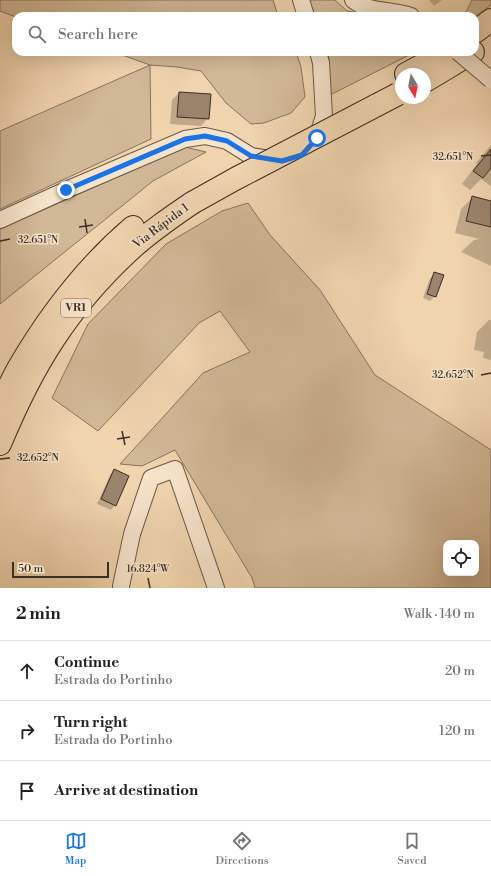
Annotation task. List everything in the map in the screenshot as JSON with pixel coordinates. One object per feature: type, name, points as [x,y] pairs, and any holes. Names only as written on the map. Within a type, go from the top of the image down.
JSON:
[{"type":"highway","points":[[479,29],[491,20]]},
{"type":"highway","points":[[479,47],[491,39]]},
{"type":"highway","name":"Via Rápida 1","points":[[422,68],[439,56]]},
{"type":"highway","points":[[431,77],[466,56]]},
{"type":"highway","name":"Via Rápida 1","points":[[0,406],[18,368],[40,332],[63,300],[89,269],[118,240],[142,221],[188,197],[235,179],[395,86]]},
{"type":"highway","name":"Via Rápida 1","points":[[0,444],[31,378],[54,339],[75,309],[98,282],[129,250],[158,226],[188,197]]},
{"type":"street","points":[[301,0],[305,12]]},
{"type":"street","points":[[352,0],[359,5],[394,12]]},
{"type":"street","points":[[0,220],[185,139],[205,136],[220,139],[227,141],[251,156],[282,161],[302,155],[317,138],[324,116],[321,63],[319,56]]},
{"type":"street","points":[[463,56],[491,80]]},
{"type":"street","points":[[121,588],[120,586],[132,534],[151,478],[175,469],[216,588]]},
{"type":"shaded area","points":[[0,0],[273,0],[277,12],[12,12],[12,16],[0,11]]},
{"type":"shaded area","points":[[307,0],[335,0],[347,11],[354,12],[312,12]]},
{"type":"shaded area","points":[[472,0],[491,0],[491,5],[479,14],[479,12],[466,12]]},
{"type":"shaded area","points":[[125,56],[297,56],[301,67],[305,97],[291,113],[264,123],[251,124],[226,103],[201,71],[150,65]]},
{"type":"shaded area","points":[[328,56],[407,56],[328,96]]},
{"type":"shaded area","points":[[150,65],[151,139],[0,209],[0,131]]},
{"type":"shaded area","points":[[185,147],[206,152],[153,181],[0,304],[0,229]]},
{"type":"shaded area","points":[[248,203],[270,235],[320,290],[375,375],[491,450],[491,588],[255,588],[252,578],[175,450],[142,466],[120,464],[203,373],[250,352],[220,311],[199,323],[98,431],[52,398],[88,324],[166,244],[222,211]]},
{"type":"building","points":[[179,92],[211,94],[209,119],[177,117]]},
{"type":"building","points":[[491,149],[491,168],[483,178],[473,171]]},
{"type":"building","points":[[472,196],[491,201],[491,227],[466,221]]},
{"type":"building","points":[[434,272],[444,275],[436,297],[427,294]]},
{"type":"building","points":[[114,469],[129,476],[116,506],[101,499]]},
{"type":"route","points":[[66,190],[185,139],[205,136],[227,141],[251,156],[282,161],[302,155],[317,138]]}]
